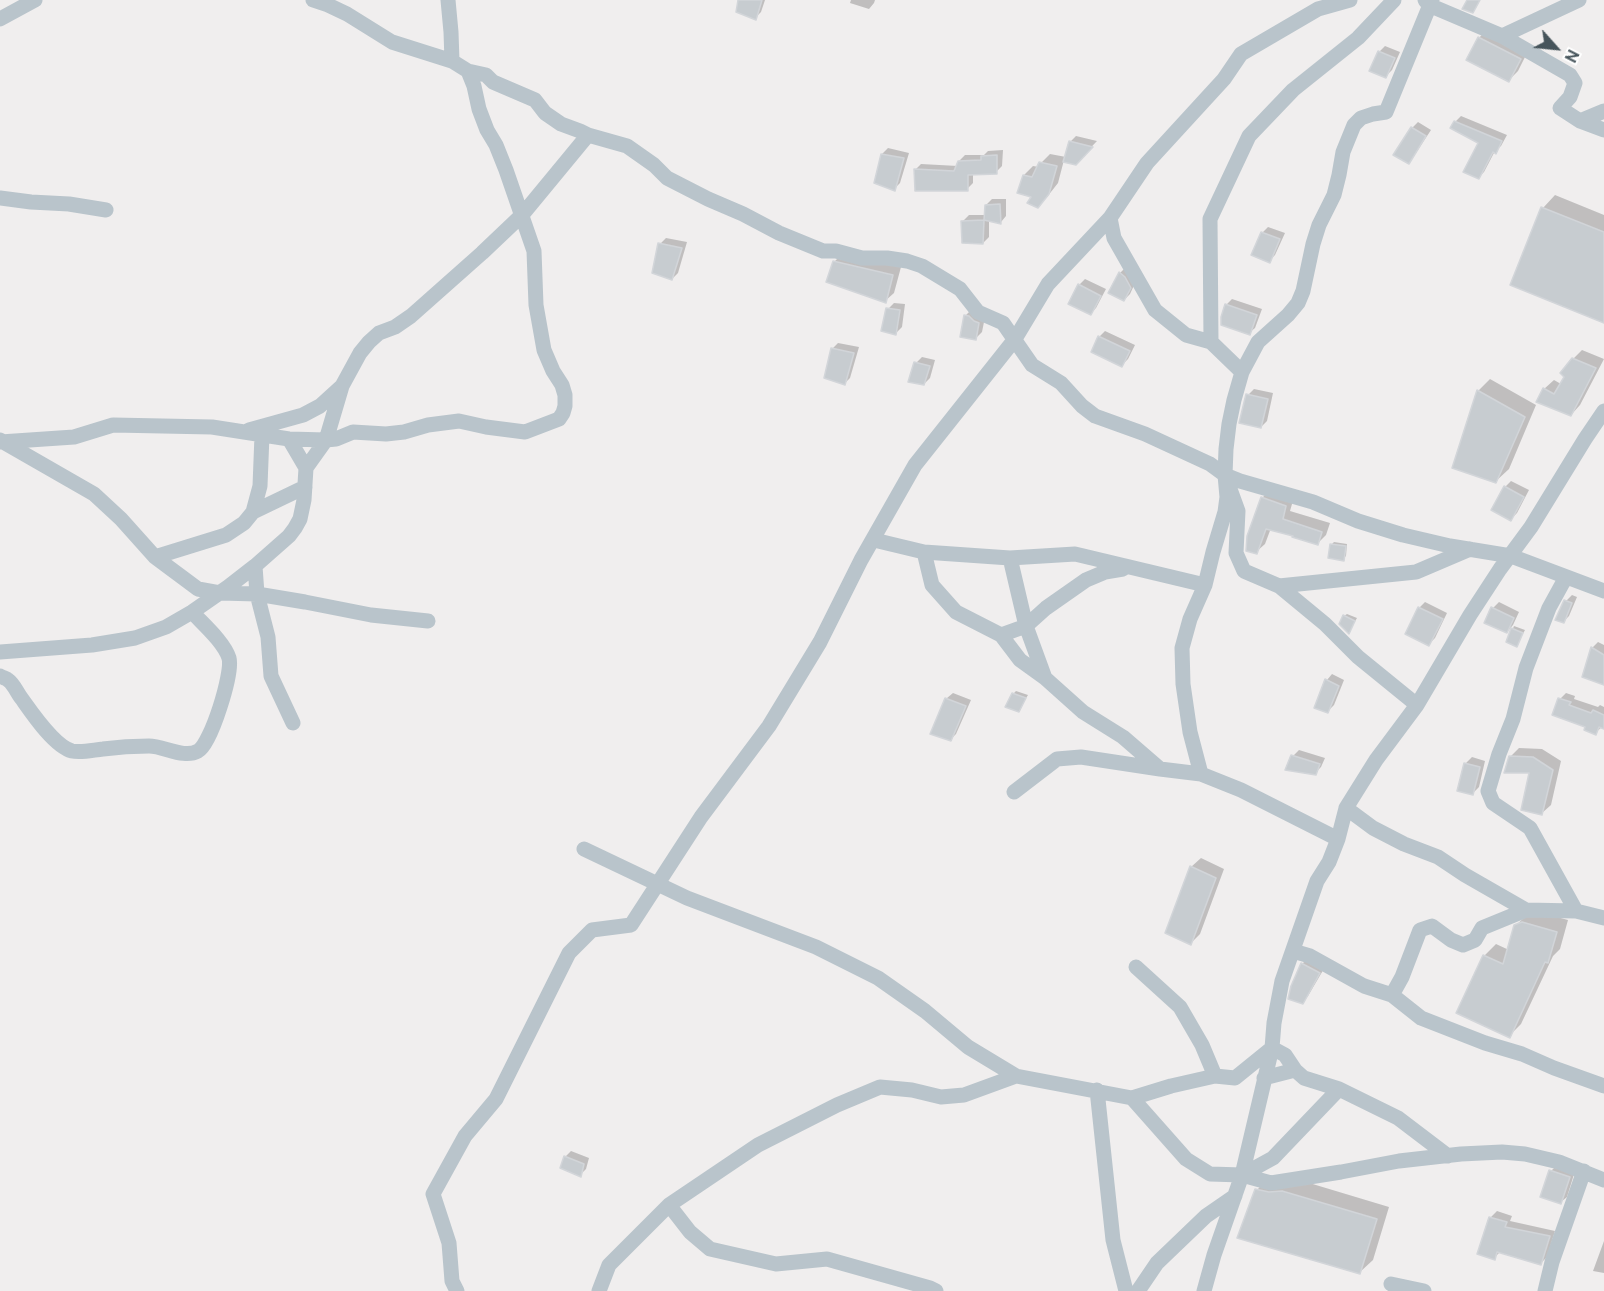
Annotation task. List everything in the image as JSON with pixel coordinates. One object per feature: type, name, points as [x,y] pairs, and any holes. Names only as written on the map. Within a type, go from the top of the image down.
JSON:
[{"type":"street","points":[[0,19],[35,0]]},
{"type":"street","points":[[314,0],[347,14],[392,42],[452,61],[468,71],[486,75],[493,82],[535,100],[551,118],[561,124],[588,135],[627,146],[654,165],[667,178],[779,233],[823,251],[836,251],[862,258],[907,261],[922,266],[960,289],[978,312],[1002,323],[1032,365],[1060,383],[1095,416],[1145,434],[1210,464],[1225,475],[1239,481],[1313,502],[1358,521],[1403,535],[1510,556],[1604,591]]},
{"type":"street","points":[[448,0],[452,61]]},
{"type":"street","points":[[457,1291],[452,1281],[449,1243],[434,1194],[465,1136],[496,1099],[569,953],[592,930],[631,925],[701,817],[769,726],[820,642],[861,560],[915,465],[1015,339],[1048,284],[1110,218],[1147,163],[1224,79],[1241,54],[1318,9],[1350,0]]},
{"type":"street","points":[[1211,342],[1210,219],[1249,136],[1293,90],[1358,38],[1394,0]]},
{"type":"street","points":[[1502,36],[1579,0]]},
{"type":"street","points":[[1201,774],[1190,732],[1183,684],[1182,648],[1190,619],[1205,585],[1212,552],[1225,512],[1226,449],[1229,424],[1242,372],[1258,342],[1298,303],[1319,225],[1334,195],[1346,140],[1354,125],[1361,118],[1386,112],[1429,2],[1502,36],[1570,75],[1575,83],[1570,97],[1560,108],[1580,122],[1604,130]]},
{"type":"street","points":[[0,441],[74,437],[113,425],[213,427],[289,439],[326,440],[336,439],[353,432],[386,434],[459,421],[525,432],[559,419],[565,406],[565,395],[544,350],[536,305],[534,251],[496,145],[479,109],[468,71]]},
{"type":"street","points":[[1580,122],[1604,111]]},
{"type":"street","points":[[0,652],[92,645],[135,638],[166,627],[198,608],[255,566],[296,528],[300,519],[306,468],[326,440],[342,386],[360,353],[380,333],[395,327],[411,316],[522,215],[588,135]]},
{"type":"street","points":[[0,198],[106,210]]},
{"type":"street","points":[[1110,218],[1114,238],[1155,310],[1186,335],[1211,342],[1242,372]]},
{"type":"street","points":[[243,432],[303,415],[320,406],[342,386]]},
{"type":"street","points":[[1204,1291],[1242,1174],[1272,1048],[1282,981],[1317,881],[1329,862],[1338,839],[1346,808],[1376,760],[1417,705],[1470,615],[1531,527],[1604,411]]},
{"type":"street","points":[[155,557],[226,535],[244,523],[253,512],[260,486],[262,435]]},
{"type":"street","points":[[289,439],[306,468]]},
{"type":"street","points":[[0,441],[94,494],[122,519],[155,557],[198,589],[220,593],[257,594],[371,615],[428,621]]},
{"type":"street","points":[[1225,475],[1238,511],[1236,553],[1244,571],[1279,586],[1325,624],[1358,657],[1417,705]]},
{"type":"street","points":[[253,512],[305,487]]},
{"type":"street","points":[[873,540],[924,552],[1010,558],[1075,554],[1205,585]]},
{"type":"street","points":[[1279,586],[1416,572],[1470,549]]},
{"type":"street","points":[[924,552],[932,585],[956,612],[1001,634],[1020,660],[1045,678],[1083,712],[1123,737],[1160,769]]},
{"type":"street","points":[[1010,558],[1026,626],[1045,678]]},
{"type":"street","points":[[255,566],[257,594],[268,637],[271,676],[293,723]]},
{"type":"street","points":[[1001,634],[1026,626],[1046,608],[1086,580],[1106,572],[1131,567]]},
{"type":"street","points":[[1566,577],[1549,608],[1526,669],[1513,719],[1488,791],[1493,803],[1530,828],[1576,911]]},
{"type":"street","points":[[0,676],[9,681],[38,720],[61,745],[68,749],[81,751],[152,746],[181,752],[199,751],[209,736],[230,668],[223,647],[198,608],[198,589]]},
{"type":"street","points":[[1014,792],[1056,759],[1082,757],[1201,774],[1242,790],[1338,839]]},
{"type":"street","points":[[1346,808],[1373,828],[1404,844],[1438,857],[1526,910]]},
{"type":"street","points":[[584,849],[687,898],[816,947],[878,978],[925,1011],[968,1047],[1016,1076],[1132,1098],[1215,1076],[1235,1078],[1272,1048]]},
{"type":"street","points":[[1392,995],[1420,930],[1432,926],[1450,940],[1463,945],[1475,940],[1482,928],[1526,910],[1576,911],[1604,918]]},
{"type":"street","points":[[1293,951],[1310,956],[1364,986],[1392,995],[1421,1018],[1604,1086]]},
{"type":"street","points":[[1136,967],[1180,1007],[1202,1045],[1215,1076]]},
{"type":"street","points":[[1272,1048],[1285,1055],[1295,1070],[1304,1078],[1339,1089],[1398,1118],[1448,1156]]},
{"type":"street","points":[[1264,1078],[1295,1070]]},
{"type":"street","points":[[599,1291],[609,1265],[669,1204],[758,1145],[837,1105],[880,1087],[912,1090],[941,1097],[964,1095],[1016,1076]]},
{"type":"street","points":[[1242,1174],[1273,1158],[1339,1089]]},
{"type":"street","points":[[1097,1090],[1113,1240],[1126,1291]]},
{"type":"street","points":[[1132,1098],[1186,1159],[1210,1174],[1242,1174],[1271,1183],[1399,1161],[1481,1152],[1502,1152],[1525,1154],[1559,1162],[1604,1180]]},
{"type":"street","points":[[1545,1291],[1552,1262],[1584,1171]]},
{"type":"street","points":[[1138,1291],[1157,1263],[1206,1216],[1235,1196]]},
{"type":"street","points":[[669,1204],[690,1232],[711,1249],[776,1264],[827,1259],[936,1291]]},
{"type":"street","points":[[1391,1284],[1424,1291]]},
{"type":"building","points":[[738,0],[762,0],[756,20],[736,12]]},
{"type":"building","points":[[1467,0],[1480,0],[1473,13],[1462,9]]},
{"type":"building","points":[[1478,37],[1521,59],[1509,82],[1466,60]]},
{"type":"building","points":[[1378,51],[1395,58],[1386,78],[1369,71]]},
{"type":"building","points":[[1454,121],[1502,141],[1496,154],[1493,152],[1479,179],[1463,172],[1478,143],[1450,128]]},
{"type":"building","points":[[1411,127],[1426,136],[1409,164],[1393,155]]},
{"type":"building","points":[[1069,141],[1093,147],[1076,165],[1063,162]]},
{"type":"building","points":[[881,154],[904,158],[895,191],[874,183]]},
{"type":"building","points":[[997,155],[997,174],[968,175],[968,191],[915,191],[914,169],[954,171],[958,161],[981,160],[981,156]]},
{"type":"building","points":[[1039,162],[1057,166],[1049,194],[1038,208],[1027,203],[1031,197],[1017,193],[1023,175],[1032,177]]},
{"type":"building","points":[[1000,204],[1001,224],[984,220],[985,205]]},
{"type":"building","points":[[1541,207],[1604,232],[1604,323],[1510,285]]},
{"type":"building","points":[[984,220],[983,244],[962,243],[961,221]]},
{"type":"building","points":[[1261,232],[1280,239],[1270,263],[1251,255]]},
{"type":"building","points":[[658,243],[682,248],[672,280],[652,273]]},
{"type":"building","points":[[833,261],[893,275],[886,303],[826,282]]},
{"type":"building","points":[[1119,272],[1131,288],[1124,301],[1108,293]]},
{"type":"building","points":[[1078,284],[1101,296],[1091,315],[1068,304]]},
{"type":"building","points":[[1225,304],[1257,315],[1250,335],[1221,325]]},
{"type":"building","points":[[886,308],[900,310],[896,335],[881,331]]},
{"type":"building","points":[[964,315],[979,323],[976,340],[960,337]]},
{"type":"building","points":[[1098,336],[1130,351],[1122,367],[1091,352]]},
{"type":"building","points":[[831,348],[854,353],[845,385],[824,378]]},
{"type":"building","points":[[1572,358],[1596,368],[1571,416],[1536,402],[1543,388],[1554,394],[1564,377],[1560,373]]},
{"type":"building","points":[[914,362],[930,366],[924,385],[908,382]]},
{"type":"building","points":[[1477,390],[1525,417],[1496,483],[1452,468]]},
{"type":"building","points":[[1246,394],[1268,399],[1261,428],[1239,423]]},
{"type":"building","points":[[1504,486],[1524,497],[1511,521],[1491,510]]},
{"type":"building","points":[[1261,497],[1286,506],[1283,519],[1322,532],[1318,545],[1266,529],[1257,554],[1246,551],[1247,536]]},
{"type":"building","points":[[1330,544],[1346,546],[1344,561],[1328,558]]},
{"type":"building","points":[[1564,600],[1572,603],[1564,623],[1555,620]]},
{"type":"building","points":[[1418,607],[1443,619],[1429,646],[1405,634]]},
{"type":"building","points":[[1491,607],[1514,618],[1507,633],[1484,623]]},
{"type":"building","points":[[1343,615],[1355,621],[1349,634],[1339,624]]},
{"type":"building","points":[[1511,628],[1523,633],[1517,647],[1506,642]]},
{"type":"building","points":[[1591,647],[1604,655],[1604,685],[1582,677]]},
{"type":"building","points":[[1325,679],[1339,686],[1328,713],[1314,708]]},
{"type":"building","points":[[1012,693],[1026,698],[1019,712],[1005,707]]},
{"type":"building","points":[[945,698],[966,706],[951,741],[930,734]]},
{"type":"building","points":[[1558,698],[1571,702],[1569,705],[1604,715],[1604,729],[1599,727],[1596,735],[1584,730],[1585,727],[1552,715]]},
{"type":"building","points":[[1291,755],[1320,764],[1316,775],[1285,770]]},
{"type":"building","points":[[1509,756],[1533,757],[1553,770],[1542,815],[1521,810],[1529,773],[1504,773]]},
{"type":"building","points":[[1464,763],[1480,767],[1473,795],[1457,791]]},
{"type":"building","points":[[1190,866],[1216,878],[1191,945],[1165,933]]},
{"type":"building","points":[[1522,922],[1557,932],[1548,963],[1545,962],[1510,1038],[1456,1013],[1483,955],[1503,964],[1514,925]]},
{"type":"building","points":[[1301,963],[1320,973],[1303,1004],[1288,999]]},
{"type":"building","points":[[564,1156],[584,1164],[581,1177],[560,1168]]},
{"type":"building","points":[[1549,1170],[1570,1177],[1561,1204],[1540,1197]]},
{"type":"building","points":[[1255,1189],[1269,1192],[1282,1191],[1377,1219],[1360,1274],[1237,1238]]},
{"type":"building","points":[[1489,1217],[1507,1222],[1505,1227],[1550,1236],[1541,1265],[1497,1252],[1495,1260],[1477,1254]]}]
